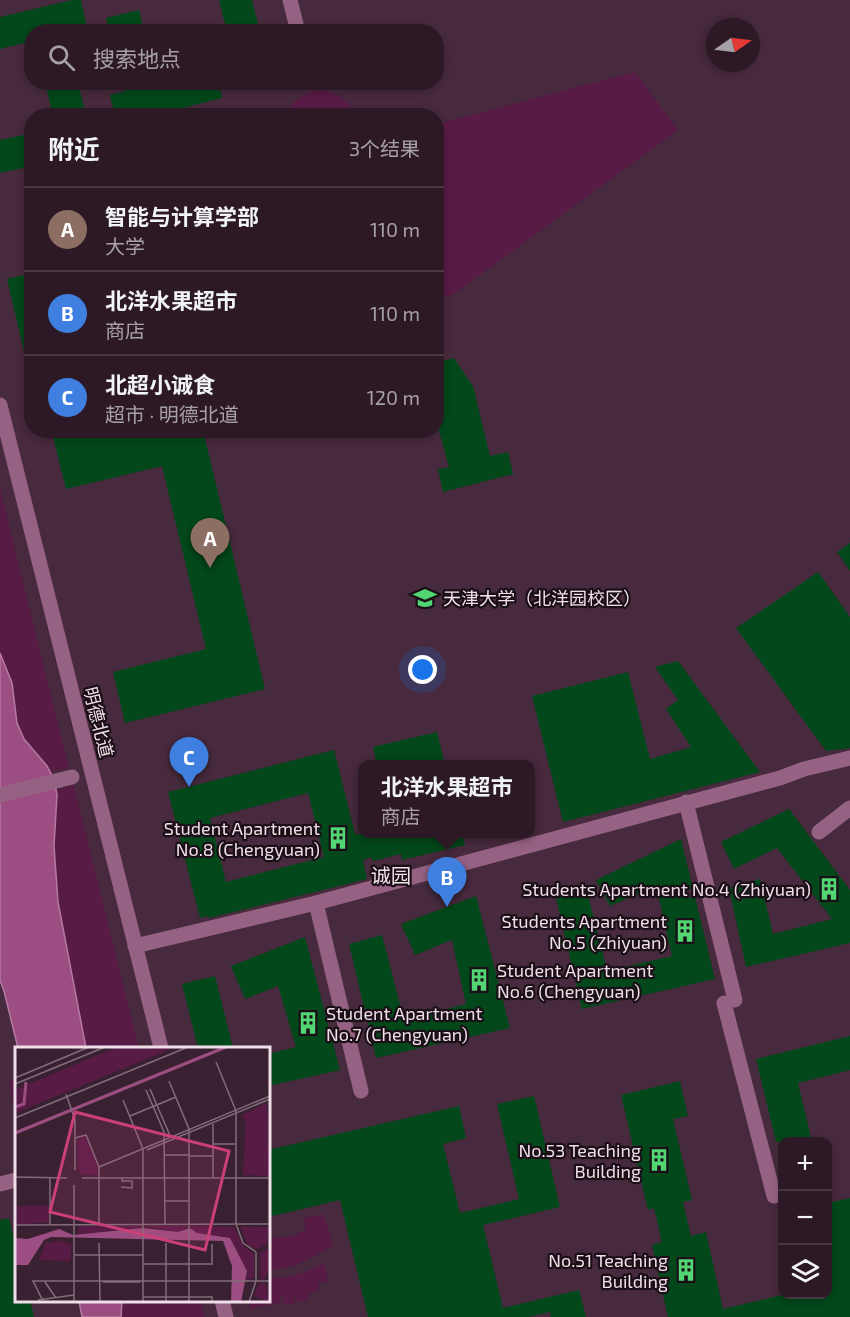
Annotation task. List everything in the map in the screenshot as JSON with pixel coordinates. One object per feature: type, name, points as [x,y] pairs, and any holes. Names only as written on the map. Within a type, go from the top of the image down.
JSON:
[{"type":"street","points":[[290,0],[295,24]]},
{"type":"street","name":"明德北道","points":[[0,405],[161,1047]]},
{"type":"street","points":[[135,946],[316,903],[850,758]]},
{"type":"street","points":[[0,795],[72,777]]},
{"type":"street","points":[[686,802],[774,1197]]},
{"type":"street","points":[[819,832],[850,808]]},
{"type":"street","points":[[316,903],[361,1091]]},
{"type":"street","points":[[0,1184],[15,1180]]},
{"type":"street","points":[[222,1302],[226,1317]]},
{"type":"shaded area","name":"天津大学（北洋园校区）","points":[[0,0],[850,0],[850,1317],[0,1317]]},
{"type":"shaded area","points":[[635,72],[678,130],[454,294],[444,297],[444,122]]},
{"type":"shaded area","points":[[319,90],[331,92],[341,97],[351,108],[290,108],[299,98]]},
{"type":"shaded area","points":[[0,488],[69,768],[50,772],[24,739],[17,723],[12,683],[0,654]]},
{"type":"shaded area","points":[[0,653],[12,683],[17,723],[24,739],[47,766],[54,779],[57,795],[54,846],[58,902],[86,1047],[18,1047],[0,980]]},
{"type":"shaded area","points":[[74,785],[139,1047],[86,1047],[58,902],[54,846],[56,790]]},
{"type":"shaded area","points":[[15,1078],[15,1114],[9,1081]]},
{"type":"shaded area","points":[[324,1214],[333,1245],[302,1262],[270,1270],[270,1238],[293,1236],[306,1229],[304,1218]]},
{"type":"shaded area","points":[[324,1263],[328,1281],[318,1283],[319,1290],[309,1293],[307,1300],[297,1302],[294,1291],[295,1303],[285,1305],[282,1294],[280,1295],[282,1302],[250,1309],[249,1302],[270,1302],[270,1277],[284,1277],[311,1270]]},
{"type":"shaded area","points":[[79,1302],[122,1302],[121,1317],[82,1317]]},
{"type":"shaded area","points":[[122,1302],[201,1302],[205,1317],[121,1317]]},
{"type":"building","points":[[72,0],[81,0],[86,24],[24,24],[24,43],[0,49],[0,17]]},
{"type":"building","points":[[219,0],[252,0],[258,24],[225,24]]},
{"type":"building","points":[[139,10],[142,24],[108,24],[106,18]]},
{"type":"building","points":[[47,90],[80,90],[84,108],[51,108]]},
{"type":"building","points":[[220,90],[222,98],[183,108],[113,108],[110,95],[125,91]]},
{"type":"building","points":[[24,135],[24,168],[0,173],[0,140]]},
{"type":"building","points":[[24,275],[24,351],[7,279]]},
{"type":"building","points":[[454,358],[473,386],[490,456],[508,452],[513,474],[443,492],[438,469],[449,467],[441,438],[444,438],[444,361]]},
{"type":"building","points":[[53,438],[205,438],[265,689],[125,723],[113,672],[206,649],[162,466],[66,489]]},
{"type":"building","points":[[850,543],[850,571],[837,552]]},
{"type":"building","points":[[818,572],[850,617],[850,748],[826,751],[736,628]]},
{"type":"building","points":[[678,661],[760,772],[563,822],[532,696],[628,672],[650,759],[691,747],[666,709],[678,700],[655,667]]},
{"type":"building","points":[[437,732],[444,760],[376,760],[373,747]]},
{"type":"building","name":"Student Apartment No.8 (Chengyuan)","points":[[334,750],[355,834],[358,834],[358,838],[463,838],[465,845],[402,860],[401,854],[373,861],[371,857],[363,860],[367,879],[209,918],[208,916],[200,918],[168,792]],"holes":[[[308,793],[324,857],[226,882],[210,818]]]},
{"type":"building","name":"Students Apartment No.4 (Zhiyuan)","points":[[789,809],[850,890],[850,943],[746,967],[729,888],[760,879],[773,934],[832,919],[777,848],[734,869],[721,842]]},
{"type":"building","name":"Students Apartment No.5 (Zhiyuan)","points":[[681,839],[693,888],[687,890],[689,898],[695,897],[715,979],[582,1009],[555,894],[586,887],[607,971],[672,956],[656,886],[610,906],[596,880]]},
{"type":"building","name":"Student Apartment No.6 (Chengyuan)","points":[[476,896],[510,1028],[376,1058],[349,944],[382,935],[404,1020],[466,1004],[452,940],[415,955],[401,924]]},
{"type":"building","name":"Student Apartment No.7 (Chengyuan)","points":[[305,937],[340,1070],[270,1086],[270,1054],[296,1047],[278,986],[245,999],[231,966]]},
{"type":"building","points":[[215,976],[233,1047],[198,1047],[182,984]]},
{"type":"building","points":[[850,1036],[850,1070],[798,1083],[811,1137],[778,1137],[778,1142],[776,1142],[756,1059]]},
{"type":"building","points":[[680,1081],[688,1116],[673,1119],[692,1200],[683,1202],[691,1236],[706,1232],[723,1309],[778,1296],[778,1299],[832,1299],[832,1202],[850,1198],[850,1317],[668,1317],[652,1245],[662,1242],[654,1208],[648,1210],[621,1095]]},
{"type":"building","points":[[534,1096],[560,1207],[483,1225],[503,1308],[579,1290],[586,1317],[551,1317],[550,1312],[528,1317],[368,1317],[340,1200],[270,1217],[270,1150],[459,1106],[466,1138],[443,1144],[460,1213],[519,1199],[497,1104]]},
{"type":"building","points":[[9,1218],[15,1243],[15,1302],[30,1302],[34,1317],[0,1317],[0,1220]]},
{"type":"place","name":"智能与计算学部","points":[[210,568]]},
{"type":"place","name":"天津大学（北洋园校区）","points":[[425,598]]},
{"type":"place","name":"北超小诚食","points":[[189,787]]},
{"type":"place","name":"Student Apartment No.8 (Chengyuan)","points":[[338,838]]},
{"type":"place","name":"Students Apartment No.4 (Zhiyuan)","points":[[829,889]]},
{"type":"place","name":"北洋水果超市","points":[[447,907]]},
{"type":"place","name":"Students Apartment No.5 (Zhiyuan)","points":[[685,931]]},
{"type":"place","name":"Student Apartment No.6 (Chengyuan)","points":[[479,980]]},
{"type":"place","name":"Student Apartment No.7 (Chengyuan)","points":[[308,1023]]},
{"type":"place","name":"No.53 Teaching Building","points":[[659,1160]]},
{"type":"place","name":"No.51 Teaching Building","points":[[686,1270]]},
{"type":"district","name":"诚园","points":[[391,875]]}]
